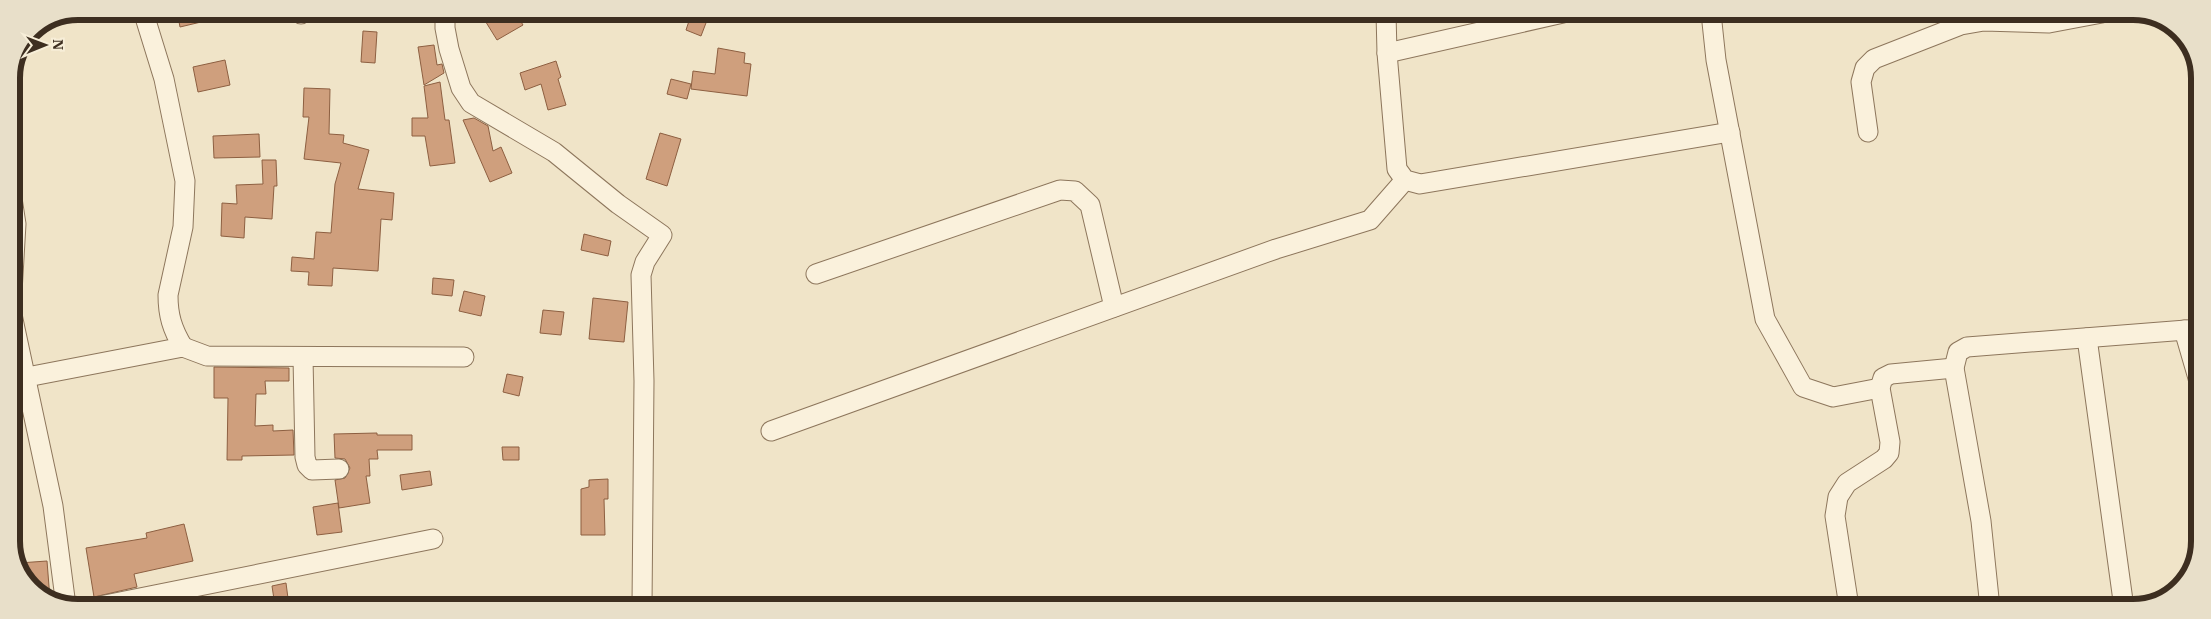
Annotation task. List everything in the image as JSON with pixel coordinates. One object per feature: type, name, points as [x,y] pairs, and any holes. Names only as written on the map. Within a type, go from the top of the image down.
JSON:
[{"type":"street","points":[[146,20],[164,79],[185,181],[183,226],[168,295],[170,322],[183,347]]},
{"type":"street","points":[[444,20],[449,49],[461,88],[471,103],[554,152],[618,204],[662,235],[645,262],[641,275],[644,381],[642,599]]},
{"type":"street","points":[[1386,20],[1387,53],[1397,169],[1405,180],[1420,184],[1730,132]]},
{"type":"street","points":[[1387,53],[1531,20]]},
{"type":"street","points":[[1712,20],[1716,60],[1765,319],[1803,387],[1834,397],[1880,388]]},
{"type":"street","points":[[1868,132],[1862,82],[1865,68],[1874,59],[1961,25],[1984,21],[2050,23],[2066,20]]},
{"type":"street","points":[[771,431],[1276,249],[1370,220],[1405,180]]},
{"type":"street","points":[[816,274],[1060,190],[1075,191],[1090,205],[1114,307]]},
{"type":"street","points":[[1989,599],[1980,522],[1954,368],[1958,352],[1967,347],[2191,329]]},
{"type":"street","points":[[2087,338],[2123,599]]},
{"type":"street","points":[[20,347],[53,506],[65,598]]},
{"type":"street","points":[[27,377],[183,347],[207,356],[464,357]]},
{"type":"street","points":[[303,357],[307,465],[312,470],[339,468]]},
{"type":"street","points":[[1848,599],[1835,516],[1838,497],[1847,483],[1884,459],[1889,453],[1890,442],[1880,388],[1883,378],[1891,374],[1954,368]]},
{"type":"street","points":[[135,599],[433,539]]},
{"type":"building","points":[[179,20],[209,20],[180,27]]},
{"type":"building","points":[[485,20],[520,20],[523,25],[497,40]]},
{"type":"building","points":[[689,20],[707,20],[701,36],[686,30]]},
{"type":"building","points":[[363,31],[377,32],[375,63],[361,62]]},
{"type":"building","points":[[434,45],[437,65],[442,64],[444,73],[424,85],[418,47]]},
{"type":"building","points":[[718,48],[745,53],[744,63],[751,64],[747,96],[691,89],[693,71],[715,74]]},
{"type":"building","points":[[225,60],[230,85],[198,92],[193,67]]},
{"type":"building","points":[[556,61],[561,77],[558,79],[566,105],[548,110],[541,84],[525,90],[520,73]]},
{"type":"building","points":[[671,79],[691,84],[687,99],[667,94]]},
{"type":"building","points":[[440,82],[445,120],[449,120],[455,163],[430,166],[425,136],[412,136],[412,118],[428,118],[424,86]]},
{"type":"building","points":[[304,88],[330,89],[329,134],[344,135],[343,143],[369,150],[358,189],[394,193],[392,220],[381,219],[378,271],[333,268],[332,286],[308,285],[309,272],[291,271],[292,257],[314,259],[316,232],[331,233],[335,184],[341,163],[304,159],[309,117],[303,117]]},
{"type":"building","points":[[474,118],[488,126],[493,151],[501,147],[512,173],[490,182],[463,120]]},
{"type":"building","points":[[660,133],[681,139],[667,186],[646,179]]},
{"type":"building","points":[[259,134],[260,157],[214,158],[213,136]]},
{"type":"building","points":[[262,160],[276,160],[277,186],[274,186],[272,219],[245,217],[244,238],[221,236],[222,203],[237,204],[236,185],[263,184]]},
{"type":"building","points":[[584,234],[611,241],[608,256],[581,250]]},
{"type":"building","points":[[433,278],[454,280],[452,296],[432,294]]},
{"type":"building","points":[[464,291],[485,296],[481,316],[459,311]]},
{"type":"building","points":[[593,298],[628,302],[624,342],[589,339]]},
{"type":"building","points":[[543,310],[564,312],[561,335],[540,333]]},
{"type":"building","points":[[214,367],[289,368],[289,381],[265,381],[266,394],[256,394],[255,426],[273,425],[273,431],[293,430],[294,455],[242,456],[242,460],[227,460],[228,398],[214,398]]},
{"type":"building","points":[[507,374],[523,377],[519,396],[503,392]]},
{"type":"building","points":[[377,433],[377,435],[412,435],[412,450],[377,450],[378,459],[369,459],[370,476],[366,476],[370,503],[339,508],[335,480],[345,478],[350,468],[345,459],[335,458],[334,434]]},
{"type":"building","points":[[502,447],[519,447],[519,460],[503,460]]},
{"type":"building","points":[[430,471],[432,485],[402,490],[400,475]]},
{"type":"building","points":[[608,479],[608,499],[604,499],[605,535],[581,535],[581,489],[589,487],[589,480]]},
{"type":"building","points":[[338,503],[342,532],[317,535],[313,507]]},
{"type":"building","points":[[184,524],[193,561],[134,574],[137,587],[94,597],[86,548],[147,538],[146,533]]},
{"type":"building","points":[[47,561],[49,591],[37,582],[24,563]]},
{"type":"building","points":[[286,583],[288,599],[274,599],[272,586]]}]
